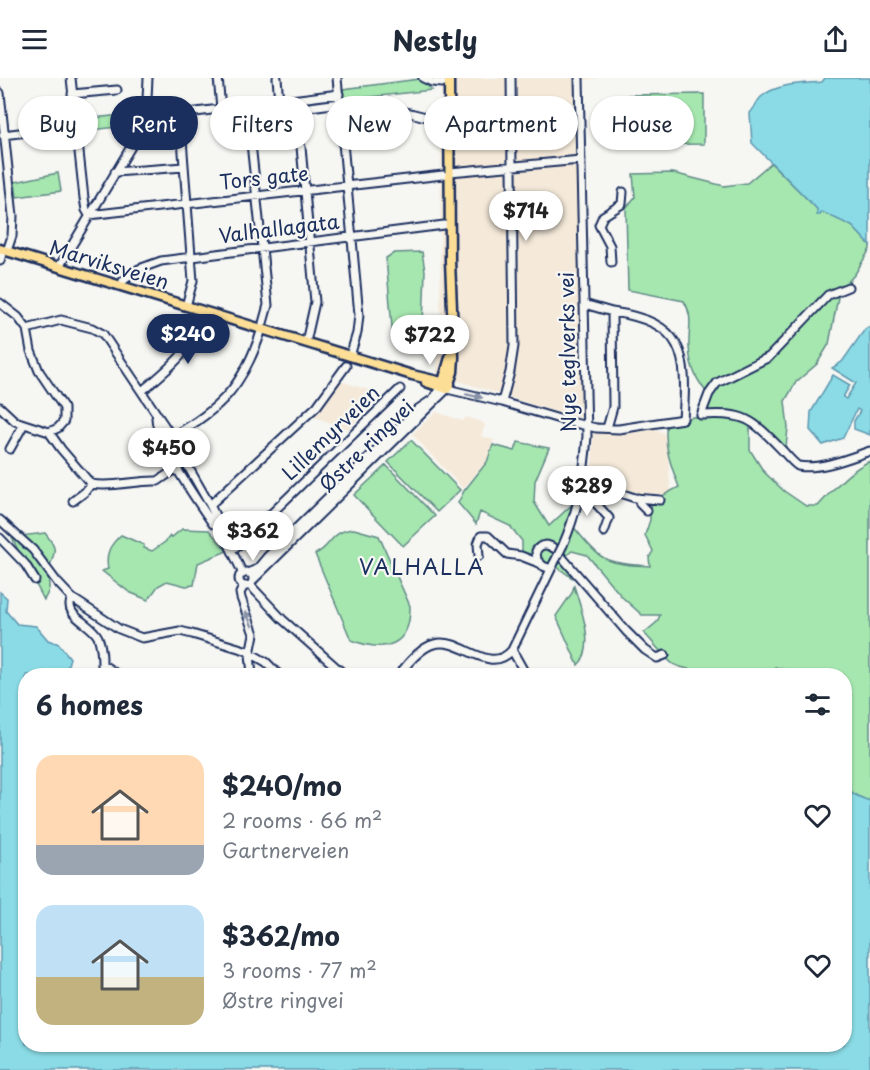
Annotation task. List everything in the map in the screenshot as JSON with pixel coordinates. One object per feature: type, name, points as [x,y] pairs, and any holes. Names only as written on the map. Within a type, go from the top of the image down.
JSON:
[{"type":"main road","name":"Østre ringvei","points":[[445,386],[453,347],[446,174],[446,81]]},
{"type":"main road","name":"Marviksveien","points":[[3,250],[186,306],[262,326],[445,386]]},
{"type":"street","points":[[71,78],[72,94],[117,90]]},
{"type":"street","points":[[148,78],[148,96]]},
{"type":"street","points":[[218,78],[220,96]]},
{"type":"street","points":[[277,78],[279,96]]},
{"type":"street","points":[[314,97],[339,94],[337,78]]},
{"type":"street","points":[[423,78],[432,82],[446,81]]},
{"type":"street","points":[[502,402],[514,346],[511,78]]},
{"type":"street","name":"Nye teglverks vei","points":[[512,650],[563,545],[575,513],[583,480],[586,426],[579,78]]},
{"type":"street","points":[[0,93],[2,135],[13,228],[0,261]]},
{"type":"street","points":[[2,135],[18,133]]},
{"type":"street","points":[[78,150],[85,204],[89,215]]},
{"type":"street","points":[[59,267],[129,150]]},
{"type":"street","points":[[183,150],[192,256],[192,286],[186,306]]},
{"type":"street","points":[[171,437],[200,420],[234,388],[251,361],[268,305],[252,150]]},
{"type":"street","points":[[301,150],[315,307],[306,342]]},
{"type":"street","points":[[345,150],[359,320],[350,356]]},
{"type":"street","name":"Tors gate","points":[[89,215],[581,160]]},
{"type":"street","points":[[115,172],[184,166]]},
{"type":"street","points":[[610,262],[610,246],[599,225],[603,216],[622,204],[624,192]]},
{"type":"street","name":"Valhallagata","points":[[123,281],[155,262],[444,225]]},
{"type":"street","points":[[848,287],[828,295],[769,357],[717,383],[709,394],[701,416],[728,414],[744,417],[798,466],[850,459],[870,451]]},
{"type":"street","points":[[0,303],[18,317],[27,329],[31,351],[39,371],[65,412],[61,425],[49,432]]},
{"type":"street","points":[[584,304],[612,312],[613,407],[607,428]]},
{"type":"street","name":"Marviksveien","points":[[445,386],[586,426],[626,428],[683,418],[685,372],[680,349],[665,330],[651,321],[612,312]]},
{"type":"street","points":[[142,391],[191,344],[198,333],[202,318]]},
{"type":"street","points":[[27,329],[61,320],[98,330],[108,339],[171,437],[245,573],[251,575],[249,584],[240,593],[240,598],[254,634],[250,654],[251,668]]},
{"type":"street","points":[[210,505],[317,406],[346,366]]},
{"type":"street","name":"Østre ringvei","points":[[245,573],[257,569],[418,409],[433,399],[445,386]]},
{"type":"street","name":"Østre ringvei","points":[[249,584],[445,386]]},
{"type":"street","name":"Lillemyrveien","points":[[232,550],[400,389]]},
{"type":"street","points":[[0,406],[11,418],[49,432],[91,484],[111,486],[146,480],[158,481],[177,468]]},
{"type":"street","points":[[158,415],[156,418],[158,431],[177,468],[213,524],[220,526]]},
{"type":"street","points":[[10,449],[24,424]]},
{"type":"street","points":[[583,480],[638,498],[660,500]]},
{"type":"street","points":[[592,483],[593,500],[609,518],[604,532]]},
{"type":"street","points":[[74,501],[91,484]]},
{"type":"street","points":[[638,498],[647,511]]},
{"type":"street","points":[[0,520],[33,550],[72,598],[101,619],[131,635],[142,638],[186,632],[245,650],[272,668]]},
{"type":"street","points":[[478,556],[481,536],[490,537],[507,554],[552,566]]},
{"type":"street","points":[[0,538],[25,564],[35,580]]},
{"type":"street","points":[[539,563],[535,556],[538,548],[551,546],[634,640],[657,658],[665,655]]},
{"type":"street","points":[[245,573],[240,580],[249,584],[282,619],[337,668]]},
{"type":"street","points":[[72,598],[69,606],[72,614],[89,625],[99,639],[102,668]]},
{"type":"street","points":[[405,668],[419,653],[434,644],[448,644],[493,660],[501,659],[512,650],[522,668]]},
{"type":"street","points":[[102,664],[108,668]]},
{"type":"shaded area","points":[[441,78],[599,78],[580,81],[591,421],[555,412],[436,374],[440,348],[441,150],[578,150],[578,96],[441,96]]},
{"type":"shaded area","points":[[340,381],[382,394],[348,429],[309,415]]},
{"type":"shaded area","points":[[436,412],[463,421],[466,417],[482,422],[485,425],[481,436],[494,440],[486,462],[463,489],[412,434]]},
{"type":"shaded area","points":[[655,429],[664,433],[667,442],[671,495],[632,493],[592,475],[593,434],[617,434]]},
{"type":"green space","points":[[419,79],[432,90],[379,96],[344,96],[343,89]]},
{"type":"green space","points":[[704,94],[704,144],[694,144],[694,96],[628,95]]},
{"type":"green space","points":[[110,116],[110,128],[98,129],[98,118]]},
{"type":"green space","points":[[771,163],[817,209],[852,226],[870,245],[870,249],[855,274],[839,292],[829,344],[817,364],[796,382],[785,401],[788,428],[786,447],[776,444],[757,424],[750,426],[750,450],[764,472],[784,491],[806,506],[818,506],[848,475],[870,461],[870,801],[852,792],[852,668],[682,668],[673,664],[644,633],[657,622],[660,615],[642,615],[622,597],[587,555],[572,551],[563,558],[571,577],[557,567],[545,572],[522,555],[522,541],[510,526],[480,512],[476,524],[458,503],[464,491],[487,462],[493,445],[515,451],[518,442],[549,448],[535,481],[534,502],[549,526],[579,498],[571,524],[592,548],[611,561],[650,566],[649,558],[653,551],[645,535],[655,496],[662,496],[679,487],[667,447],[667,422],[704,415],[711,398],[699,381],[691,362],[690,318],[684,301],[628,290],[626,208],[635,197],[633,174],[673,173],[724,186],[747,183]]},
{"type":"green space","points":[[58,173],[61,191],[17,197],[15,182]]},
{"type":"green space","points":[[422,252],[425,271],[422,351],[399,345],[393,339],[386,258],[394,253]]},
{"type":"green space","points":[[411,440],[460,490],[437,512],[388,462]]},
{"type":"green space","points":[[386,465],[435,516],[403,546],[354,495]]},
{"type":"green space","points":[[0,515],[21,536],[45,533],[53,545],[49,588],[44,600]]},
{"type":"green space","points":[[182,529],[209,530],[227,551],[198,563],[194,585],[186,586],[167,581],[158,586],[148,600],[129,592],[102,571],[108,569],[109,550],[121,535],[152,551]]},
{"type":"green space","points":[[354,529],[379,536],[410,606],[406,630],[400,638],[384,646],[351,640],[315,554],[335,536],[346,530]]},
{"type":"green space","points":[[574,586],[587,638],[584,658],[578,665],[556,616],[572,593]]},
{"type":"water","points":[[825,78],[870,78],[870,245],[852,226],[822,212],[817,215],[817,209],[752,143],[750,113],[761,97],[775,89],[822,82]]},
{"type":"water","points":[[870,326],[870,435],[854,429],[854,421],[860,411],[857,409],[843,438],[823,445],[810,430],[811,412],[833,375],[850,385],[843,397],[846,399],[856,383],[832,368],[842,362],[865,329]]},
{"type":"water","points":[[0,592],[7,598],[6,611],[17,624],[36,626],[48,640],[59,644],[70,658],[67,668],[18,668],[18,1052],[852,1052],[852,792],[870,801],[870,1070],[0,1070]]},
{"type":"district","name":"VALHALLA","points":[[422,568]]}]
